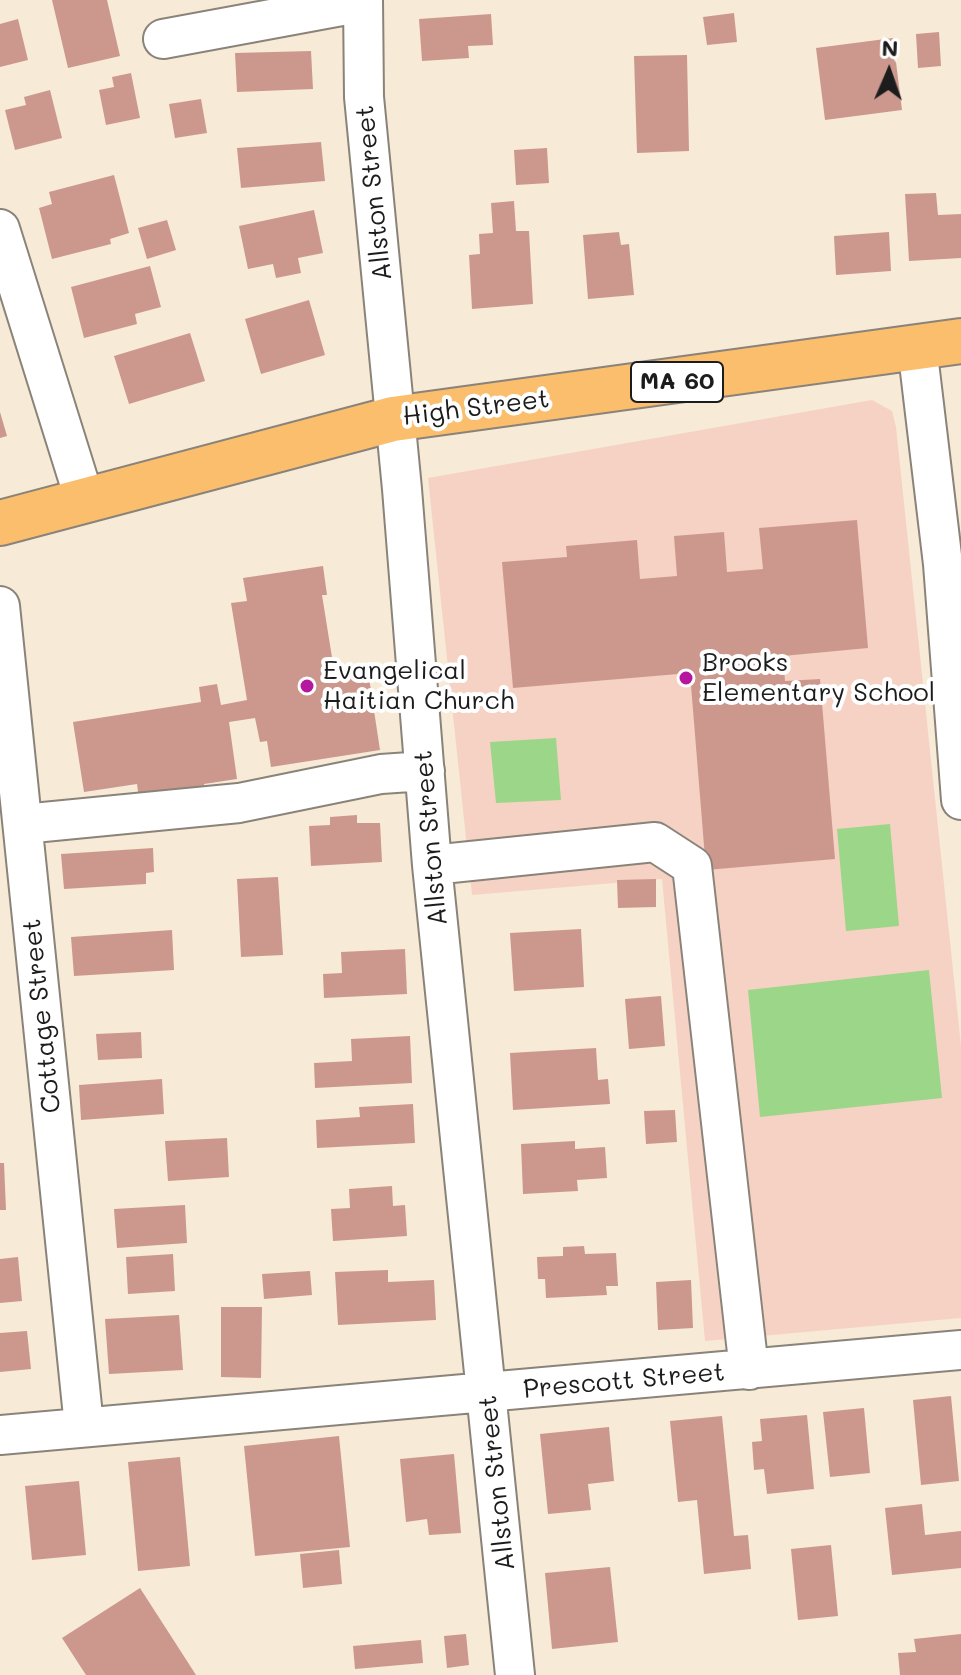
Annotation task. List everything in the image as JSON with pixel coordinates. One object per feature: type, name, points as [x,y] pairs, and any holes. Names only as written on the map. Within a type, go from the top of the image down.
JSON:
[{"type":"main road","name":"High Street","points":[[0,523],[393,419],[961,341]]},
{"type":"street","points":[[163,39],[363,1]]},
{"type":"street","name":"Allston Street","points":[[363,1],[364,97],[432,865],[515,1675]]},
{"type":"street","points":[[0,229],[85,501]]},
{"type":"street","points":[[917,346],[943,564],[961,800]]},
{"type":"street","name":"Cottage Street","points":[[0,606],[84,1426]]},
{"type":"street","points":[[23,824],[239,803],[381,774],[425,771]]},
{"type":"street","points":[[432,865],[655,842],[692,866],[749,1370]]},
{"type":"street","name":"Prescott Street","points":[[0,1435],[961,1350]]},
{"type":"shaded area","name":"Brooks Elementary School","points":[[872,400],[892,411],[896,427],[961,1046],[961,1318],[705,1341],[662,879],[472,895],[428,478]]},
{"type":"green space","points":[[556,738],[561,800],[496,803],[490,742]]},
{"type":"green space","points":[[890,824],[899,926],[846,931],[837,829]]},
{"type":"green space","points":[[929,970],[942,1098],[760,1117],[748,990]]},
{"type":"building","points":[[52,0],[107,0],[120,56],[68,68]]},
{"type":"building","points":[[734,13],[737,42],[707,45],[703,17]]},
{"type":"building","points":[[491,14],[493,45],[468,46],[469,58],[422,61],[419,19]]},
{"type":"building","points":[[18,19],[28,60],[0,67],[0,24]]},
{"type":"building","points":[[939,32],[941,66],[918,68],[916,34]]},
{"type":"building","points":[[893,38],[902,110],[825,120],[816,48]]},
{"type":"building","points":[[311,51],[313,89],[237,92],[235,53]]},
{"type":"building","points":[[687,55],[689,151],[637,153],[634,56]]},
{"type":"building","points":[[131,73],[140,118],[106,125],[99,90],[114,87],[112,77]]},
{"type":"building","points":[[50,90],[62,138],[15,150],[5,110],[26,105],[24,97]]},
{"type":"building","points":[[201,99],[207,133],[175,138],[169,104]]},
{"type":"building","points":[[321,142],[325,181],[241,188],[237,148]]},
{"type":"building","points":[[547,148],[549,183],[516,185],[514,150]]},
{"type":"building","points":[[114,175],[129,233],[110,239],[111,244],[52,259],[39,208],[52,204],[49,192]]},
{"type":"building","points":[[936,193],[938,215],[961,214],[961,258],[909,261],[905,194]]},
{"type":"building","points":[[514,201],[516,231],[529,231],[533,304],[472,309],[469,255],[480,254],[479,234],[493,233],[491,203]]},
{"type":"building","points":[[314,210],[323,253],[298,258],[301,273],[276,278],[273,264],[248,269],[239,226]]},
{"type":"building","points":[[167,220],[176,250],[147,259],[138,228]]},
{"type":"building","points":[[619,232],[621,245],[629,244],[634,295],[588,299],[583,235]]},
{"type":"building","points":[[889,232],[891,271],[836,275],[834,236]]},
{"type":"building","points":[[150,266],[161,307],[135,314],[137,324],[84,338],[71,287]]},
{"type":"building","points":[[309,300],[325,355],[261,374],[245,319]]},
{"type":"building","points":[[190,333],[205,381],[129,404],[114,356]]},
{"type":"building","points":[[0,412],[7,436],[0,438]]},
{"type":"building","points":[[857,520],[868,648],[783,656],[785,681],[820,679],[835,859],[706,870],[690,673],[513,688],[502,562],[567,557],[566,546],[637,540],[640,579],[677,576],[674,536],[724,532],[727,572],[763,569],[759,528]]},
{"type":"building","name":"Evangelical Haitian Church","points":[[323,566],[327,595],[322,595],[335,676],[368,671],[380,750],[271,767],[267,741],[260,742],[255,718],[229,722],[237,779],[204,784],[206,795],[140,806],[137,784],[84,792],[73,722],[201,702],[199,687],[217,684],[221,705],[247,700],[231,603],[247,601],[243,578]]},
{"type":"building","points":[[357,815],[357,823],[380,823],[382,862],[311,866],[309,826],[330,825],[330,817]]},
{"type":"building","points":[[153,848],[154,872],[146,873],[146,884],[64,889],[61,854]]},
{"type":"building","points":[[278,877],[283,955],[241,957],[237,879]]},
{"type":"building","points":[[656,879],[656,907],[618,908],[617,880]]},
{"type":"building","points":[[581,929],[584,987],[514,991],[510,933]]},
{"type":"building","points":[[172,930],[174,970],[74,976],[71,937]]},
{"type":"building","points":[[405,949],[407,994],[324,998],[323,974],[342,973],[341,952]]},
{"type":"building","points":[[661,996],[665,1046],[629,1049],[625,999]]},
{"type":"building","points":[[141,1032],[142,1058],[98,1060],[96,1034]]},
{"type":"building","points":[[410,1036],[412,1083],[315,1088],[314,1063],[352,1061],[351,1039]]},
{"type":"building","points":[[596,1048],[598,1080],[608,1079],[610,1104],[513,1110],[510,1053]]},
{"type":"building","points":[[162,1079],[164,1114],[81,1120],[79,1085]]},
{"type":"building","points":[[413,1104],[415,1143],[317,1148],[316,1120],[360,1117],[359,1107]]},
{"type":"building","points":[[675,1110],[677,1142],[646,1144],[644,1111]]},
{"type":"building","points":[[227,1138],[229,1177],[168,1181],[165,1141]]},
{"type":"building","points":[[575,1141],[575,1149],[605,1147],[607,1178],[577,1180],[578,1191],[523,1194],[521,1144]]},
{"type":"building","points":[[0,1163],[4,1163],[6,1210],[0,1210]]},
{"type":"building","points":[[392,1186],[393,1206],[405,1205],[407,1236],[333,1241],[331,1209],[350,1208],[349,1189]]},
{"type":"building","points":[[185,1205],[187,1243],[117,1248],[114,1209]]},
{"type":"building","points":[[584,1246],[585,1254],[616,1253],[618,1286],[606,1286],[607,1295],[546,1298],[545,1279],[538,1279],[537,1257],[563,1256],[563,1247]]},
{"type":"building","points":[[173,1254],[175,1291],[128,1294],[126,1257]]},
{"type":"building","points":[[18,1257],[22,1301],[0,1303],[0,1259]]},
{"type":"building","points":[[388,1270],[388,1282],[434,1280],[436,1320],[338,1325],[335,1272]]},
{"type":"building","points":[[310,1271],[312,1295],[264,1299],[262,1274]]},
{"type":"building","points":[[691,1280],[693,1328],[658,1330],[656,1282]]},
{"type":"building","points":[[221,1307],[262,1307],[261,1378],[221,1377]]},
{"type":"building","points":[[179,1315],[183,1370],[109,1374],[105,1319]]},
{"type":"building","points":[[27,1331],[31,1369],[0,1372],[0,1333]]},
{"type":"building","points":[[951,1396],[959,1481],[921,1485],[913,1400]]},
{"type":"building","points":[[864,1408],[870,1473],[830,1477],[823,1412]]},
{"type":"building","points":[[807,1415],[814,1489],[767,1494],[764,1469],[754,1470],[752,1442],[762,1441],[760,1419]]},
{"type":"building","points":[[722,1416],[734,1536],[748,1535],[751,1569],[704,1574],[697,1500],[678,1502],[670,1421]]},
{"type":"building","points":[[609,1427],[614,1481],[588,1484],[591,1510],[548,1514],[540,1434]]},
{"type":"building","points":[[339,1436],[350,1547],[255,1556],[244,1446]]},
{"type":"building","points":[[454,1454],[461,1533],[429,1535],[427,1519],[406,1522],[400,1459]]},
{"type":"building","points":[[180,1457],[190,1566],[138,1571],[128,1462]]},
{"type":"building","points":[[79,1481],[86,1555],[32,1560],[25,1486]]},
{"type":"building","points":[[922,1504],[925,1535],[961,1531],[961,1568],[892,1575],[885,1508]]},
{"type":"building","points":[[831,1545],[838,1616],[798,1620],[791,1549]]},
{"type":"building","points":[[339,1550],[342,1584],[303,1588],[300,1554]]},
{"type":"building","points":[[610,1567],[618,1642],[552,1649],[545,1573]]},
{"type":"building","points":[[140,1588],[196,1675],[86,1675],[62,1638]]},
{"type":"building","points":[[466,1634],[469,1665],[447,1668],[444,1636]]},
{"type":"building","points":[[961,1634],[961,1675],[900,1675],[898,1653],[916,1652],[914,1639]]},
{"type":"building","points":[[421,1640],[423,1663],[355,1669],[353,1646]]},
{"type":"place","name":"Brooks Elementary School","points":[[686,678]]},
{"type":"place","name":"Evangelical Haitian Church","points":[[307,686]]}]
